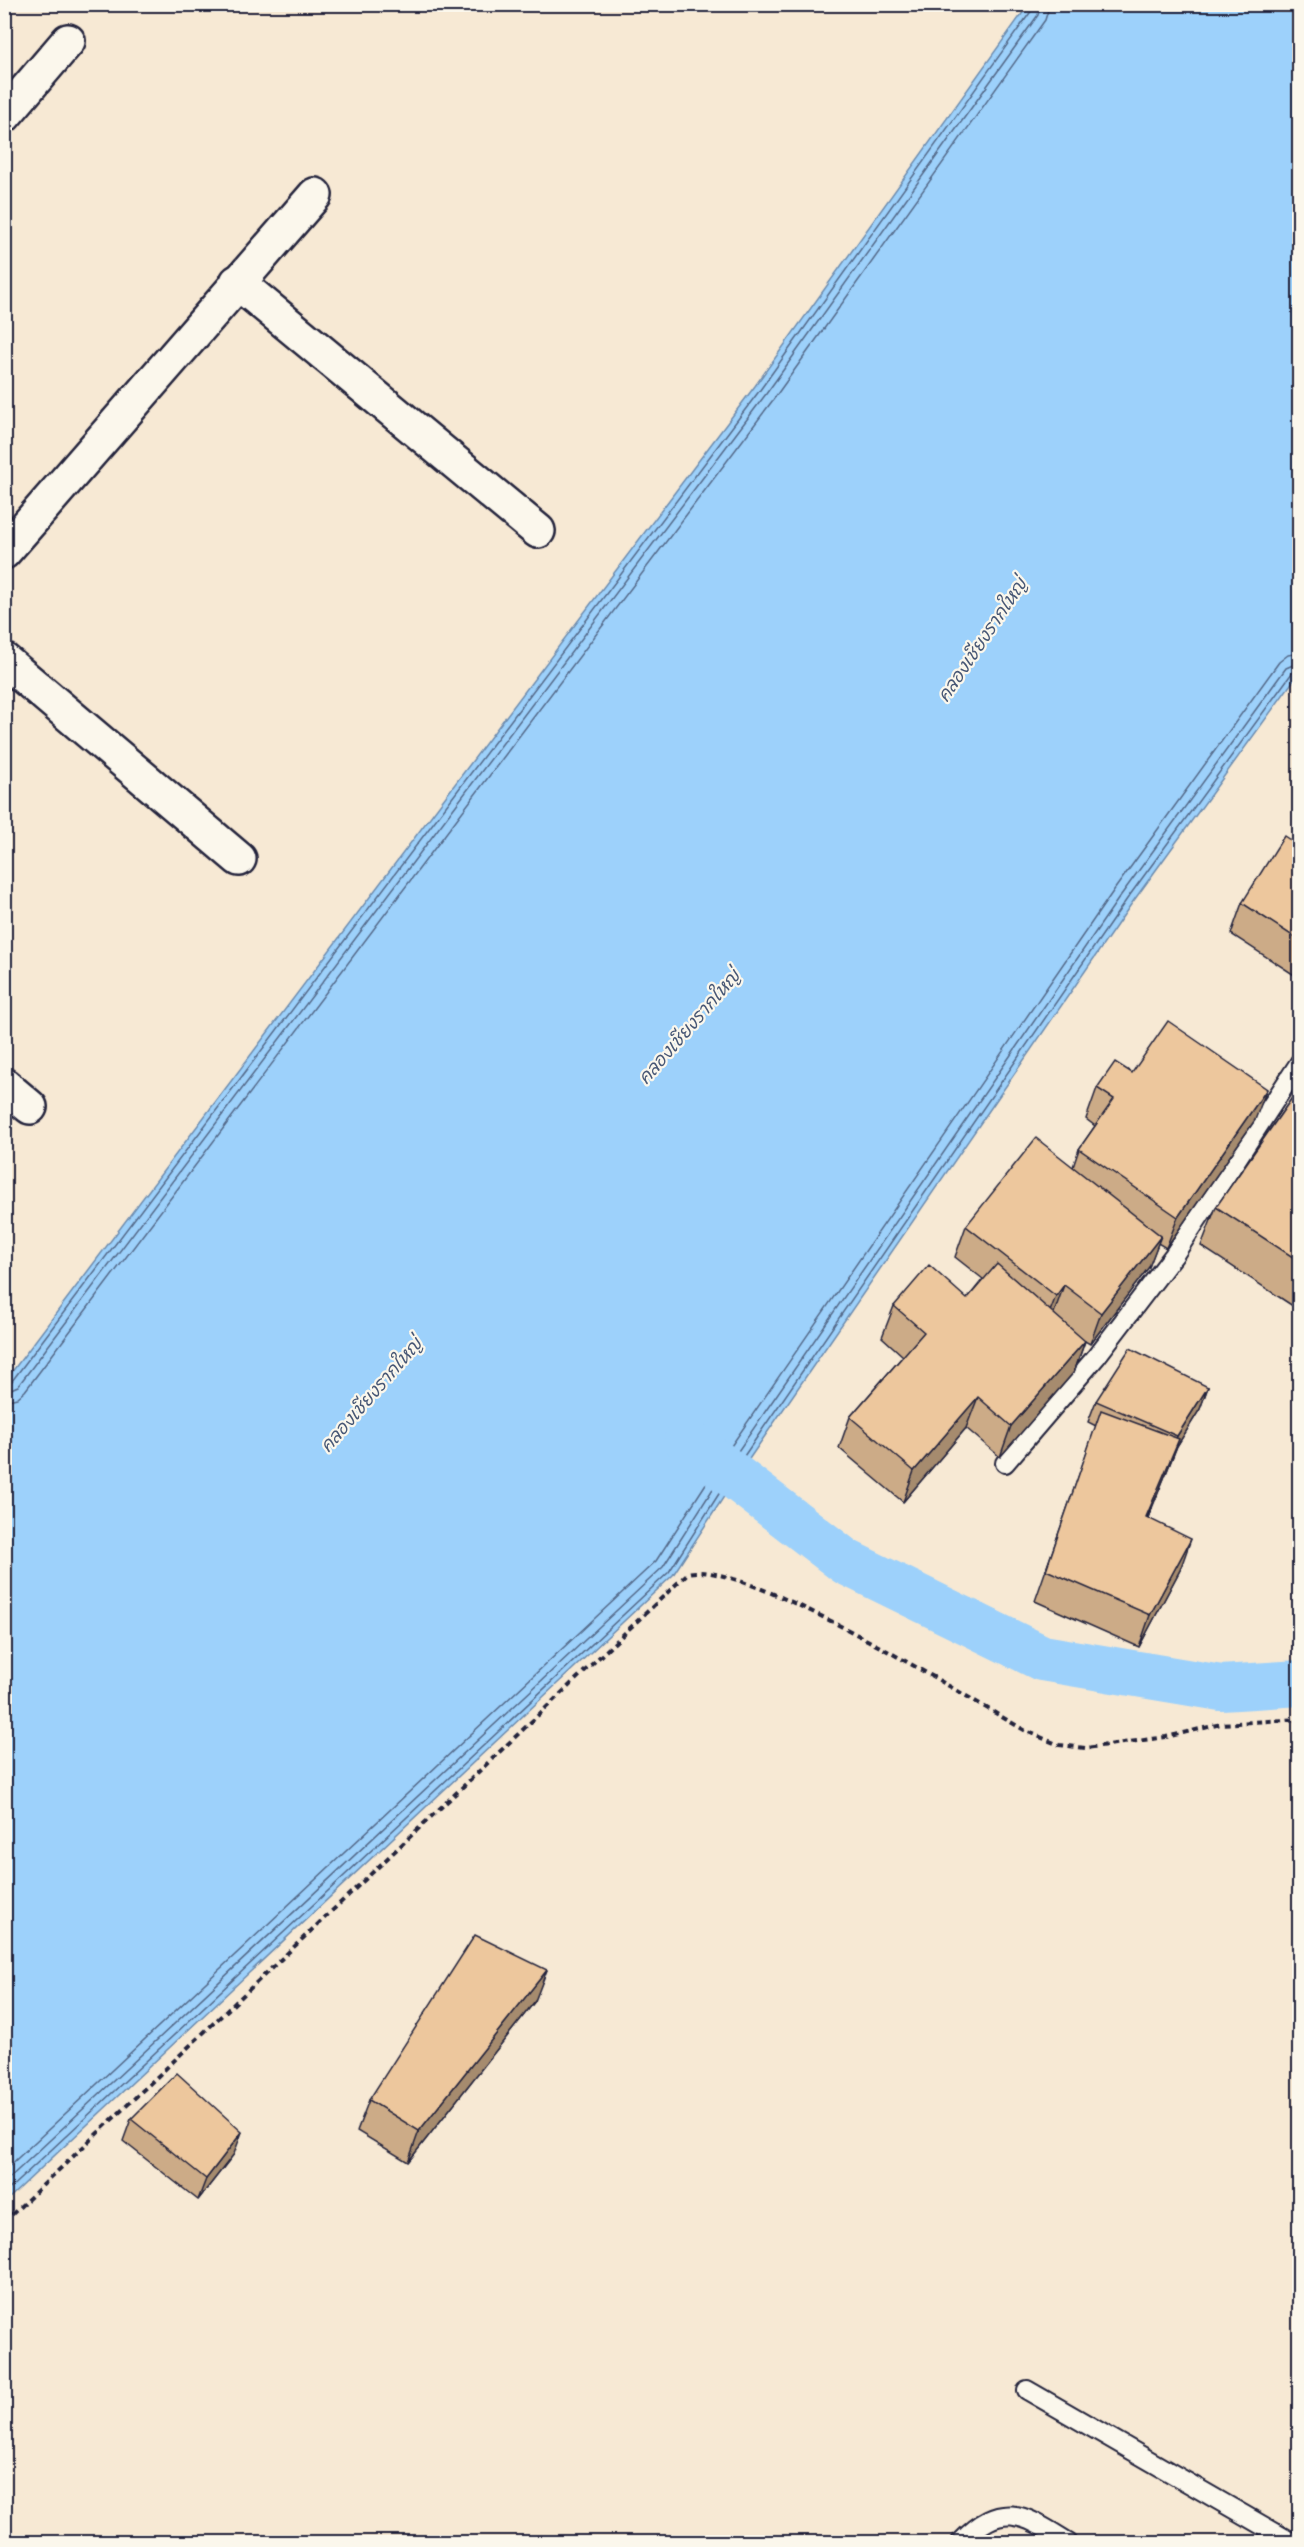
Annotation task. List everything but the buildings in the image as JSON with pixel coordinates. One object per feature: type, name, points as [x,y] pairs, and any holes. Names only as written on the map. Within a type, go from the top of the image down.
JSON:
[{"type":"street","points":[[4,116],[68,41]]},
{"type":"street","points":[[4,552],[315,195]]},
{"type":"street","points":[[237,282],[538,531]]},
{"type":"street","points":[[4,660],[239,859]]},
{"type":"street","points":[[4,1085],[30,1107]]},
{"type":"lane","points":[[1005,1463],[1096,1357],[1174,1255],[1299,1062]]},
{"type":"lane","points":[[1027,2390],[1291,2542]]},
{"type":"lane","points":[[961,2542],[975,2528],[1012,2513],[1026,2518],[1068,2542]]},
{"type":"path","points":[[4,2222],[688,1573],[697,1570],[722,1574],[771,1592],[831,1621],[1026,1731],[1059,1745],[1086,1748],[1119,1744],[1221,1724],[1299,1719]]},
{"type":"water","name":"คลองเชียงรากใหญ่","points":[[1029,4],[1299,5],[1299,673],[1132,903],[736,1478],[673,1575],[5,2202],[5,1381],[755,386]]},
{"type":"waterway","points":[[687,1440],[846,1562],[1042,1658],[1221,1688],[1300,1683]]}]
